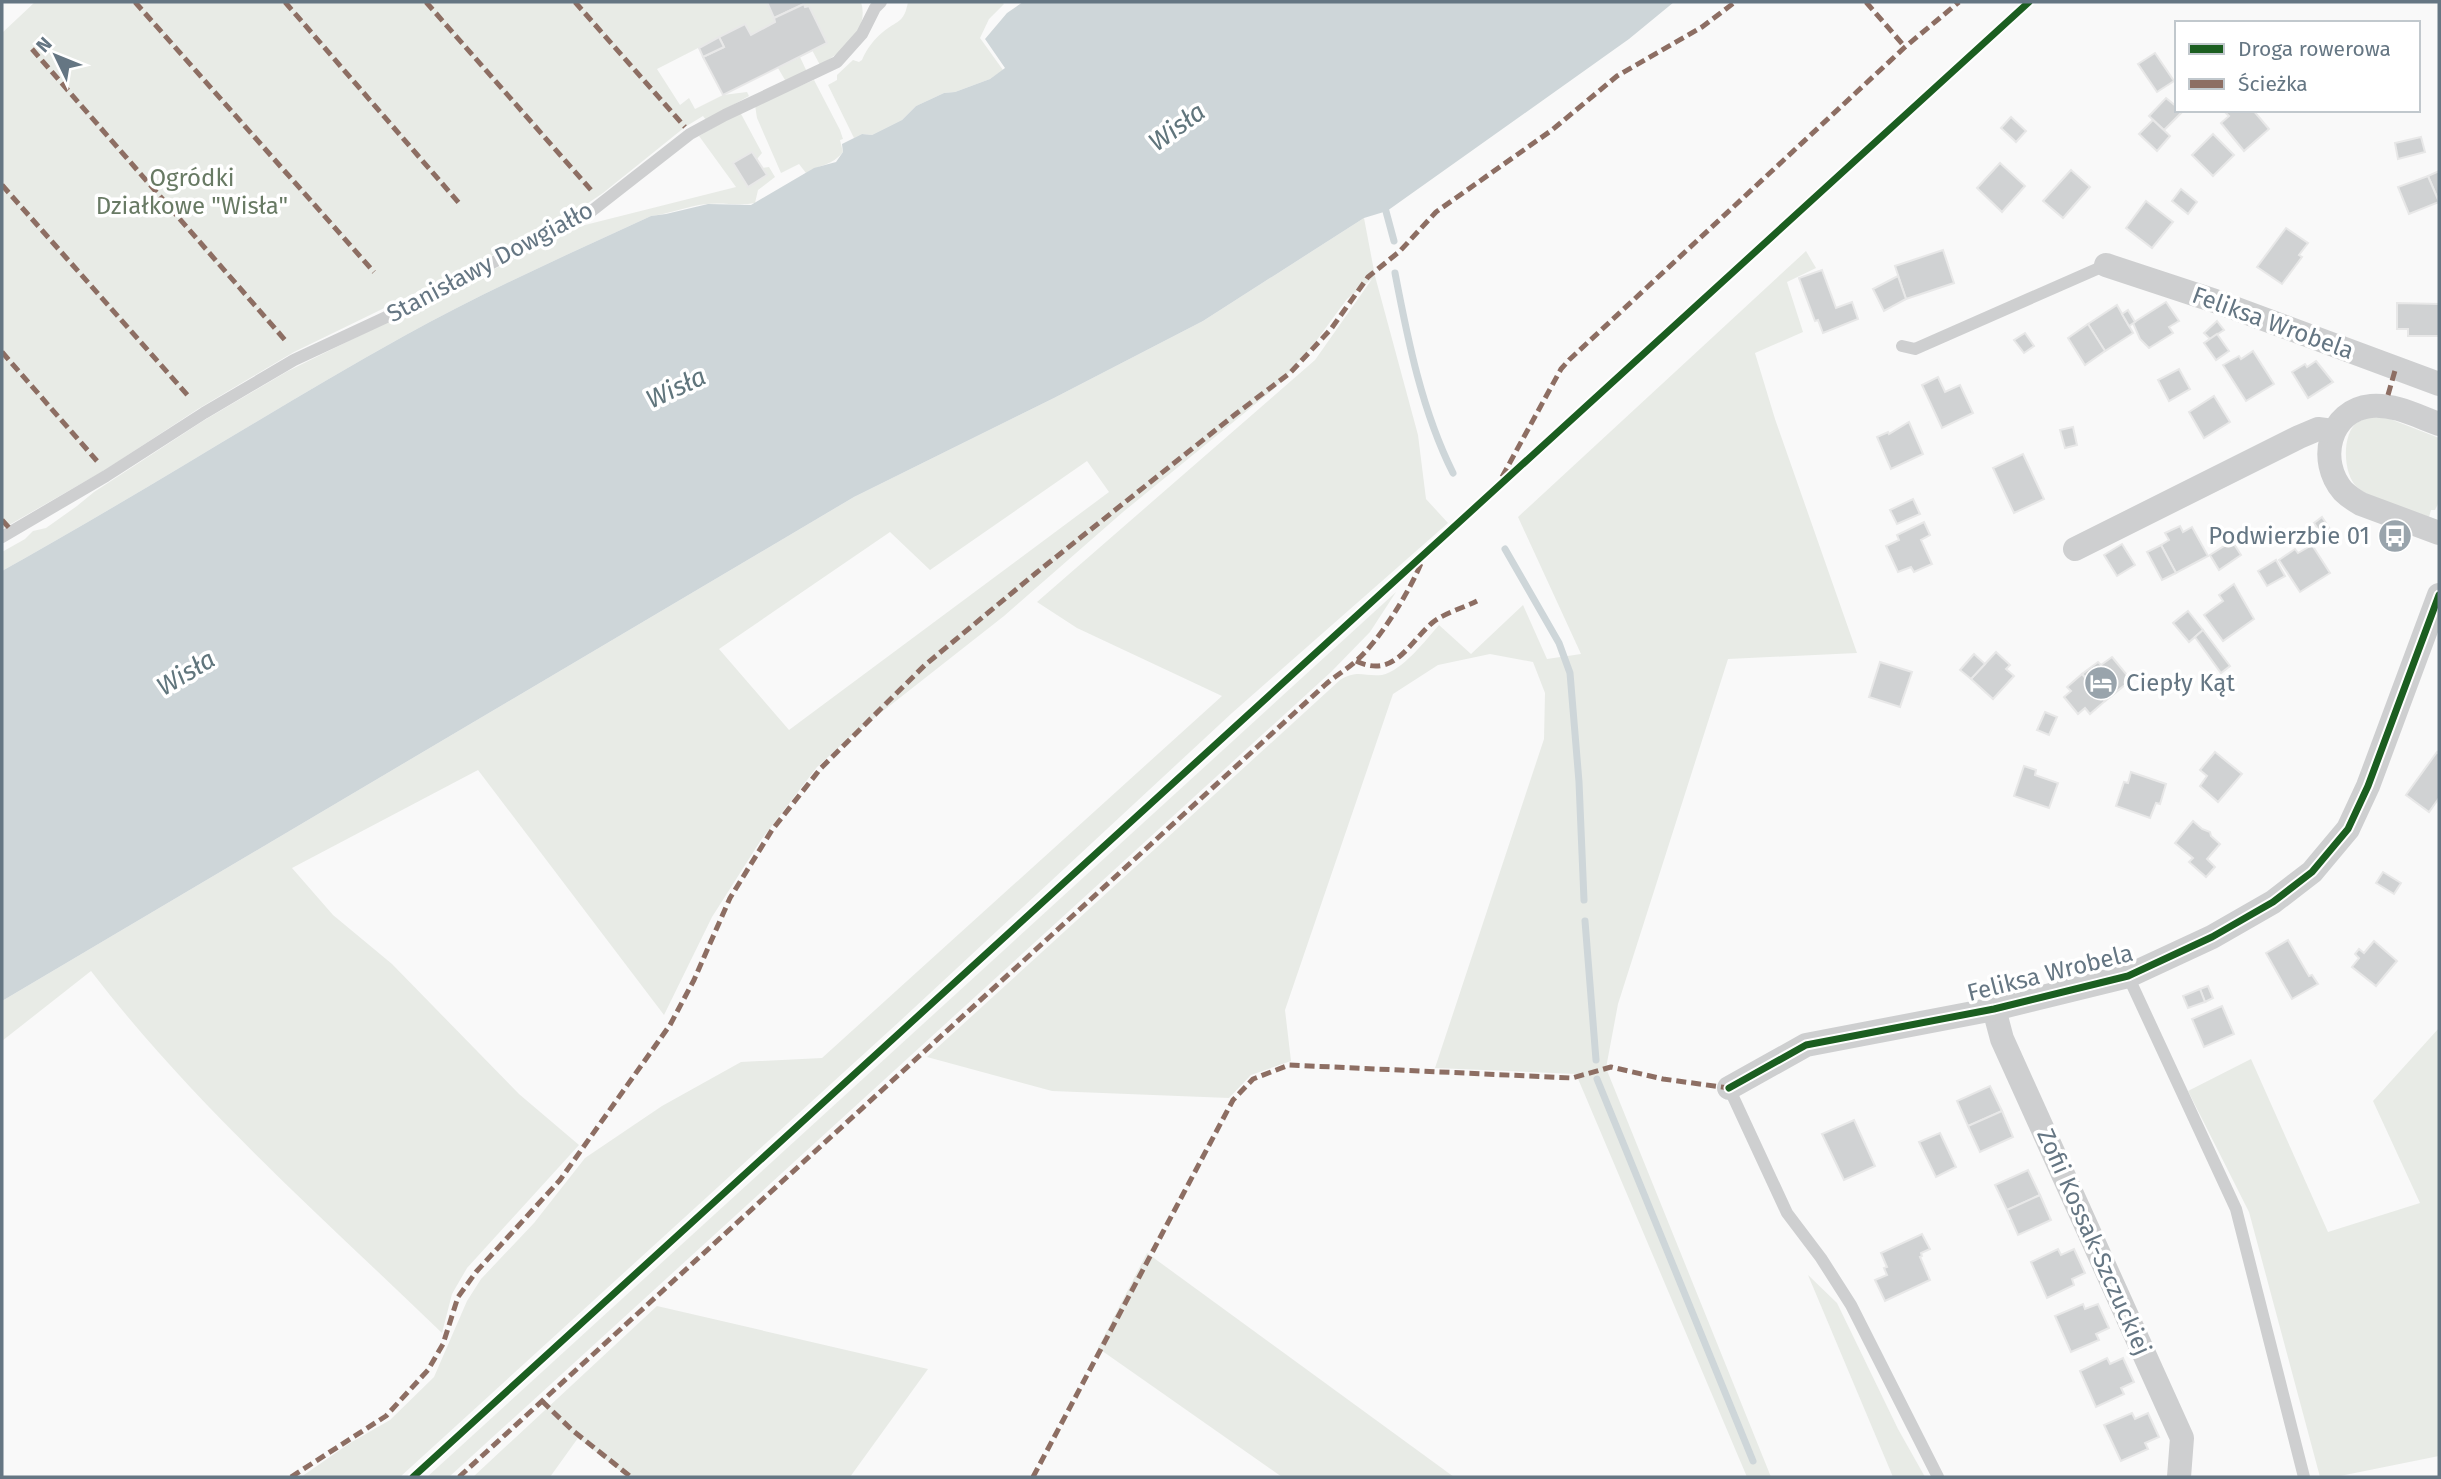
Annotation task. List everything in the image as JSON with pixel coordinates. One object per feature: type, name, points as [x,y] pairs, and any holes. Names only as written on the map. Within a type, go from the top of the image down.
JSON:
[{"type":"street","name":"Feliksa Wrobela","points":[[2106,265],[2215,301],[2439,384]]},
{"type":"street","points":[[2439,424],[2394,408],[2371,406],[2350,413],[2333,431],[2329,452],[2342,490],[2361,503],[2439,533]]},
{"type":"street","points":[[2075,549],[2299,436],[2318,429],[2333,431]]},
{"type":"street","name":"Feliksa Wrobela","points":[[1729,1088],[1806,1045],[1994,1009],[2128,976],[2212,937],[2273,902],[2312,872],[2338,843],[2357,811],[2439,595]]},
{"type":"street","name":"Zofii Kossak-Szczuckiej","points":[[1994,1009],[2002,1039],[2182,1438],[2179,1477]]},
{"type":"lane","name":"Stanisławy Dowgiałło","points":[[2,537],[294,360],[397,312],[571,224],[690,134],[746,104],[837,62],[862,34],[881,2]]},
{"type":"lane","points":[[1902,346],[1915,349],[2106,265]]},
{"type":"lane","points":[[2128,976],[2236,1209],[2304,1477]]},
{"type":"lane","points":[[1729,1088],[1787,1213],[1821,1258],[1851,1305],[1938,1477]]},
{"type":"green space","name":"Ogródki Działkowe \"Wisła\"","points":[[35,2],[767,2],[775,22],[751,35],[745,24],[657,69],[680,105],[689,98],[695,109],[723,95],[747,92],[749,96],[706,120],[703,116],[685,127],[603,193],[557,224],[294,352],[198,409],[105,470],[2,529],[2,33]]},
{"type":"green space","points":[[803,2],[861,2],[863,12],[858,31],[845,47],[820,65],[812,50],[827,43],[809,6],[805,7]]},
{"type":"green space","points":[[908,2],[1002,2],[1004,4],[989,19],[980,38],[1003,70],[990,79],[955,92],[944,93],[916,106],[902,120],[872,135],[862,134],[854,138],[828,85],[837,80],[837,75],[853,60],[862,60],[876,38],[902,18]]},
{"type":"green space","points":[[800,57],[807,72],[785,80],[778,68]]},
{"type":"green space","points":[[814,80],[840,130],[843,152],[839,157],[806,173],[799,164],[781,173],[757,118],[755,105]]},
{"type":"green space","points":[[740,112],[762,153],[757,159],[762,168],[769,167],[775,177],[758,190],[755,203],[706,204],[651,216],[495,289],[353,365],[2,571],[2,552],[25,539],[33,531],[46,528],[94,492],[203,421],[288,371],[581,226],[736,187],[699,136]]},
{"type":"green space","points":[[1364,218],[1375,276],[1418,435],[1426,499],[1448,523],[1232,713],[900,1021],[400,1477],[301,1477],[350,1443],[390,1420],[434,1377],[467,1301],[481,1279],[534,1223],[585,1158],[662,1106],[741,1062],[822,1058],[1222,696],[1077,628],[1037,602],[1315,360],[1372,279],[1347,299],[1311,348],[1275,388],[1123,512],[1004,616],[850,737],[817,767],[761,840],[712,917],[664,1015],[478,770],[292,868],[333,915],[392,964],[519,1094],[579,1145],[467,1268],[452,1294],[442,1333],[215,1113],[130,1020],[91,971],[2,1041],[2,1001],[854,497],[1203,321]],"holes":[[[1087,461],[1109,492],[789,730],[719,649],[890,532],[930,570]]]},
{"type":"green space","points":[[1806,251],[1816,268],[1787,282],[1803,332],[1755,353],[1775,419],[1857,653],[1728,659],[1618,1004],[1606,1068],[1771,1477],[1747,1477],[1576,1074],[1435,1068],[1544,739],[1545,693],[1533,662],[1490,654],[1438,665],[1393,694],[1285,1010],[1291,1061],[1251,1075],[1229,1098],[1052,1091],[927,1057],[1340,680],[1356,674],[1382,675],[1398,668],[1439,625],[1471,654],[1523,605],[1547,659],[1581,654],[1518,517]]},
{"type":"green space","points":[[2385,417],[2439,438],[2439,502],[2435,510],[2431,510],[2429,517],[2372,496],[2352,481],[2346,454],[2353,427],[2365,419]]},
{"type":"green space","points":[[1396,592],[1370,632],[1331,672],[449,1477],[427,1477]]},
{"type":"green space","points":[[2439,1028],[2439,1456],[2335,1477],[2320,1477],[2249,1212],[2188,1091],[2251,1059],[2328,1232],[2420,1203],[2373,1101]]},
{"type":"green space","points":[[1147,1253],[1454,1477],[1282,1477],[1098,1348]]},
{"type":"green space","points":[[1808,1275],[1837,1303],[1898,1429],[1925,1477],[1893,1477]]},
{"type":"green space","points":[[657,1306],[928,1369],[850,1477],[628,1477],[578,1438],[550,1477],[473,1477]]},
{"type":"water","name":"Wisła","points":[[1023,2],[1674,2],[1629,39],[1387,211],[1364,218],[1203,321],[854,497],[2,1001],[2,571],[353,365],[495,289],[651,216],[708,204],[751,205],[814,168],[836,162],[843,152],[842,144],[862,134],[872,135],[902,120],[916,106],[944,93],[955,92],[990,79],[1005,68],[985,39],[1007,13]]},
{"type":"building","points":[[767,2],[803,2],[804,4],[774,18]]},
{"type":"building","points":[[804,4],[805,7],[809,6],[827,43],[723,95],[703,57],[724,47],[719,37],[745,24],[751,35],[775,22],[774,18]]},
{"type":"building","points":[[719,37],[724,47],[703,57],[699,48]]},
{"type":"building","points":[[2155,53],[2174,81],[2157,92],[2138,64]]},
{"type":"building","points":[[2166,98],[2175,105],[2175,112],[2182,112],[2164,130],[2149,116]]},
{"type":"building","points":[[2225,112],[2255,112],[2269,129],[2244,151],[2221,123],[2229,116]]},
{"type":"building","points":[[2011,117],[2026,131],[2016,142],[2001,128]]},
{"type":"building","points":[[2153,120],[2170,136],[2157,151],[2139,134]]},
{"type":"building","points":[[2213,134],[2234,155],[2213,176],[2192,155]]},
{"type":"building","points":[[2421,137],[2425,152],[2398,159],[2395,143]]},
{"type":"building","points":[[752,152],[767,175],[748,187],[733,163]]},
{"type":"building","points":[[2000,163],[2025,186],[2002,212],[1977,188]]},
{"type":"building","points":[[2071,170],[2090,187],[2063,218],[2043,201]]},
{"type":"building","points":[[2439,171],[2439,202],[2428,176]]},
{"type":"building","points":[[2428,176],[2439,202],[2409,214],[2398,187]]},
{"type":"building","points":[[2181,189],[2197,202],[2188,214],[2172,201]]},
{"type":"building","points":[[2146,201],[2173,222],[2152,248],[2126,228]]},
{"type":"building","points":[[2286,228],[2308,243],[2299,255],[2302,257],[2282,284],[2257,267]]},
{"type":"building","points":[[1943,250],[1954,283],[1906,299],[1895,266]]},
{"type":"building","points":[[1822,270],[1836,308],[1852,302],[1858,319],[1823,333],[1818,320],[1815,321],[1799,278]]},
{"type":"building","points":[[1898,276],[1906,299],[1884,311],[1873,289]]},
{"type":"building","points":[[2166,302],[2179,321],[2169,327],[2173,333],[2149,348],[2140,339],[2133,323]]},
{"type":"building","points":[[2397,303],[2439,304],[2439,336],[2408,336],[2408,329],[2397,329]]},
{"type":"building","points":[[2117,305],[2133,333],[2105,351],[2088,324]]},
{"type":"building","points":[[2128,310],[2135,322],[2129,326],[2122,314]]},
{"type":"building","points":[[2217,321],[2224,330],[2210,339],[2204,333]]},
{"type":"building","points":[[2088,324],[2105,351],[2085,365],[2068,338]]},
{"type":"building","points":[[2025,333],[2034,346],[2024,353],[2014,340]]},
{"type":"building","points":[[2217,334],[2229,351],[2216,360],[2204,343]]},
{"type":"building","points":[[2253,351],[2274,384],[2246,401],[2223,365],[2239,356],[2241,359]]},
{"type":"building","points":[[2316,361],[2333,382],[2308,398],[2292,372]]},
{"type":"building","points":[[2179,369],[2190,389],[2169,401],[2158,380]]},
{"type":"building","points":[[1938,377],[1945,392],[1960,385],[1973,413],[1942,428],[1922,385]]},
{"type":"building","points":[[2214,396],[2230,422],[2204,438],[2189,412]]},
{"type":"building","points":[[1909,422],[1923,454],[1891,469],[1877,437],[1888,432],[1889,434]]},
{"type":"building","points":[[2073,427],[2077,445],[2065,448],[2060,430]]},
{"type":"building","points":[[2023,454],[2044,499],[2014,513],[1993,468]]},
{"type":"building","points":[[1913,499],[1920,514],[1897,524],[1890,510]]},
{"type":"building","points":[[2322,517],[2332,532],[2324,538],[2314,523]]},
{"type":"building","points":[[1924,522],[1930,535],[1921,540],[1932,564],[1914,572],[1911,567],[1898,572],[1886,546],[1899,540],[1897,535]]},
{"type":"building","points":[[2180,526],[2183,532],[2192,527],[2208,556],[2176,573],[2161,545],[2169,540],[2165,533]]},
{"type":"building","points":[[2232,541],[2241,555],[2219,570],[2210,555]]},
{"type":"building","points":[[2122,544],[2135,565],[2117,576],[2104,555]]},
{"type":"building","points":[[2161,545],[2176,573],[2162,580],[2147,552]]},
{"type":"building","points":[[2312,545],[2330,573],[2300,592],[2279,560],[2295,549],[2298,553]]},
{"type":"building","points":[[2276,560],[2285,576],[2267,586],[2258,571]]},
{"type":"building","points":[[2234,584],[2254,619],[2223,641],[2204,615],[2223,601],[2219,595]]},
{"type":"building","points":[[2188,611],[2203,630],[2189,642],[2173,623]]},
{"type":"building","points":[[2203,630],[2230,666],[2221,673],[2195,637]]},
{"type":"building","points":[[1996,652],[2010,665],[2006,669],[2014,676],[1993,699],[1971,679]]},
{"type":"building","points":[[1974,654],[1985,664],[1971,679],[1960,670]]},
{"type":"building","points":[[2112,657],[2131,680],[2105,701],[2082,674],[2098,662],[2101,665]]},
{"type":"building","points":[[1880,662],[1912,672],[1900,707],[1869,697]]},
{"type":"building","points":[[2082,674],[2105,701],[2090,714],[2085,708],[2078,714],[2064,697],[2071,691],[2067,687]]},
{"type":"building","points":[[2045,712],[2057,717],[2049,735],[2037,730]]},
{"type":"building","points":[[2215,752],[2242,774],[2218,802],[2200,786],[2207,776],[2200,770]]},
{"type":"building","points":[[2437,752],[2439,798],[2429,812],[2406,795]]},
{"type":"building","points":[[2024,766],[2036,770],[2035,775],[2058,783],[2049,808],[2014,796]]},
{"type":"building","points":[[2131,772],[2166,784],[2160,804],[2156,803],[2150,818],[2116,806],[2124,782],[2128,783]]},
{"type":"building","points":[[2193,821],[2210,832],[2220,844],[2207,859],[2215,867],[2206,877],[2189,862],[2193,858],[2175,843]]},
{"type":"building","points":[[2383,872],[2401,883],[2394,894],[2376,883]]},
{"type":"building","points":[[2288,940],[2309,976],[2312,975],[2318,984],[2292,999],[2266,953]]},
{"type":"building","points":[[2374,941],[2397,961],[2376,986],[2352,967],[2359,958],[2355,954],[2359,949],[2364,953]]},
{"type":"building","points":[[2208,986],[2213,998],[2205,1002],[2200,989]]},
{"type":"building","points":[[2200,989],[2205,1002],[2188,1008],[2183,996]]},
{"type":"building","points":[[2222,1006],[2234,1034],[2204,1047],[2192,1019]]},
{"type":"building","points":[[1990,1086],[2002,1111],[1968,1126],[1957,1101]]},
{"type":"building","points":[[2002,1111],[2013,1137],[1980,1152],[1968,1126]]},
{"type":"building","points":[[1854,1120],[1875,1166],[1844,1180],[1822,1134]]},
{"type":"building","points":[[1940,1133],[1956,1167],[1936,1177],[1919,1142]]},
{"type":"building","points":[[2028,1170],[2040,1195],[2007,1210],[1995,1185]]},
{"type":"building","points":[[2040,1195],[2051,1220],[2018,1235],[2007,1210]]},
{"type":"building","points":[[1922,1234],[1930,1249],[1921,1253],[1920,1257],[1930,1280],[1885,1301],[1875,1280],[1887,1275],[1884,1268],[1887,1267],[1881,1253]]},
{"type":"building","points":[[2058,1249],[2061,1255],[2074,1249],[2085,1273],[2072,1279],[2074,1285],[2047,1298],[2031,1262]]},
{"type":"building","points":[[2083,1304],[2085,1309],[2098,1304],[2109,1328],[2096,1334],[2099,1340],[2071,1352],[2055,1316]]},
{"type":"building","points":[[2107,1358],[2110,1364],[2123,1358],[2134,1382],[2121,1388],[2124,1394],[2096,1407],[2080,1371]]},
{"type":"building","points":[[2132,1413],[2135,1419],[2148,1413],[2159,1437],[2145,1443],[2148,1449],[2121,1461],[2104,1425]]},
{"type":"waterway","points":[[1384,204],[1394,241]]},
{"type":"waterway","points":[[1395,273],[1424,400],[1453,473]]},
{"type":"waterway","points":[[1505,549],[1559,643],[1570,673],[1579,782],[1584,900]]},
{"type":"waterway","points":[[1585,921],[1596,1060]]},
{"type":"waterway","points":[[1597,1079],[1753,1461]]},
{"type":"marked path","points":[[135,2],[374,272]]},
{"type":"marked path","points":[[285,2],[459,203]]},
{"type":"marked path","points":[[426,2],[591,190]]},
{"type":"marked path","points":[[575,2],[685,127]]},
{"type":"marked path","points":[[291,1477],[386,1416],[428,1370],[443,1344],[458,1297],[476,1272],[560,1180],[670,1025],[694,980],[730,898],[772,830],[821,768],[925,665],[1036,573],[1290,373],[1331,329],[1368,277],[1400,251],[1436,212],[1552,130],[1617,76],[1702,27],[1735,2]]},
{"type":"marked path","points":[[1866,2],[1905,47]]},
{"type":"marked path","points":[[1502,477],[1561,369],[1569,360],[1905,47],[1959,2]]},
{"type":"marked path","points":[[32,49],[285,340]]},
{"type":"marked path","points":[[2,185],[190,398]]},
{"type":"marked path","points":[[2,352],[97,461]]},
{"type":"marked path","points":[[2388,395],[2396,367]]},
{"type":"marked path","points":[[2,520],[12,531]]},
{"type":"marked path","points":[[459,1477],[1325,685],[1356,661],[1375,641],[1394,614],[1422,561]]},
{"type":"marked path","points":[[1356,661],[1380,666],[1390,663],[1437,619],[1477,601]]},
{"type":"marked path","points":[[1033,1477],[1233,1100],[1253,1079],[1289,1065],[1572,1078],[1611,1067],[1663,1079],[1729,1088]]},
{"type":"marked path","points":[[542,1401],[572,1430],[631,1477]]},
{"type":"cycle path","points":[[413,1477],[2029,2]]},
{"type":"cycle path","points":[[1729,1088],[1806,1045],[1994,1009],[2128,976],[2212,937],[2273,902],[2312,872],[2348,829],[2368,786],[2439,595]]},
{"type":"place","name":"Podwierzbie 01","points":[[2395,536]]},
{"type":"place","name":"Ciepły Kąt","points":[[2101,683]]}]
